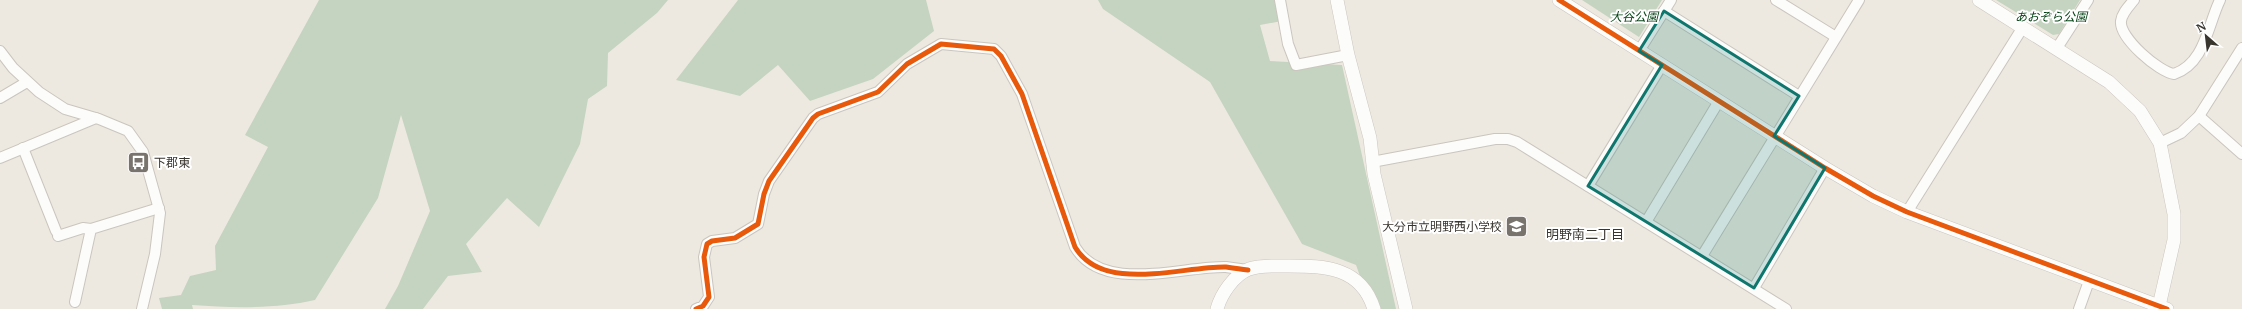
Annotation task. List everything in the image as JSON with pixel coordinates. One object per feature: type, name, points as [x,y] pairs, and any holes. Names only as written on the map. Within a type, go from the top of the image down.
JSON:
[{"type":"street","points":[[1280,0],[1288,44],[1296,65],[1348,56]]},
{"type":"street","points":[[1337,0],[1348,56],[1370,138],[1372,162],[1406,309]]},
{"type":"street","points":[[1559,0],[1825,168],[1873,196],[1907,212],[2163,308],[2174,240],[2174,214],[2160,142],[2140,111],[2125,95],[2057,48],[1980,0]]},
{"type":"street","points":[[1639,51],[1671,0]]},
{"type":"street","points":[[1776,0],[1836,37]]},
{"type":"street","points":[[1702,256],[1774,136],[1859,0]]},
{"type":"street","points":[[2057,48],[2088,0]]},
{"type":"street","points":[[2134,0],[2122,18],[2122,29],[2141,53],[2167,72],[2174,74],[2190,63],[2204,43],[2220,0]]},
{"type":"street","points":[[1664,11],[1799,96]]},
{"type":"street","points":[[1907,212],[2023,27]]},
{"type":"street","points":[[696,309],[702,306],[709,297],[704,257],[707,244],[712,241],[735,238],[758,224],[764,194],[769,181],[812,118],[818,114],[878,92],[913,59],[930,49],[946,43],[989,47],[1001,56],[1029,112],[1075,247],[1086,261],[1105,270],[1142,275],[1225,267],[1248,270],[1260,267],[1316,266],[1338,269],[1352,277],[1364,290],[1374,309]]},
{"type":"street","points":[[2160,142],[2181,133],[2199,116],[2242,48]]},
{"type":"street","points":[[0,51],[13,68],[39,92],[65,109],[96,118],[128,131],[142,152],[160,213],[155,254],[142,309]]},
{"type":"street","points":[[1588,186],[1662,65]]},
{"type":"street","points":[[0,98],[28,82]]},
{"type":"street","points":[[1646,222],[1719,101]]},
{"type":"street","points":[[2199,116],[2242,154]]},
{"type":"street","points":[[0,158],[96,118]]},
{"type":"street","points":[[1372,162],[1504,138],[1517,142],[1786,309]]},
{"type":"street","points":[[24,148],[57,233],[83,228],[91,229],[159,208]]},
{"type":"street","points":[[1754,288],[1825,168]]},
{"type":"street","points":[[75,302],[91,229]]},
{"type":"street","points":[[1217,309],[1228,286],[1248,270]]},
{"type":"street","points":[[2079,309],[2089,281]]},
{"type":"highlighted area","points":[[1664,11],[1799,96],[1774,136],[1825,168],[1754,288],[1588,186],[1662,65],[1639,51]]},
{"type":"green space","points":[[319,0],[668,0],[657,13],[608,53],[607,86],[588,99],[580,144],[539,227],[507,198],[466,244],[482,272],[448,276],[423,309],[385,309],[398,286],[430,211],[401,115],[378,198],[315,300],[269,306],[223,307],[192,305],[193,309],[162,309],[159,298],[181,295],[190,276],[216,270],[215,246],[268,147],[245,135]]},
{"type":"green space","points":[[738,0],[926,0],[934,31],[873,79],[810,101],[778,65],[740,96],[676,80]]},
{"type":"green space","points":[[1098,0],[1279,0],[1282,21],[1260,25],[1270,61],[1342,65],[1396,309],[1372,309],[1356,265],[1302,244],[1210,82],[1103,9]]},
{"type":"green space","name":"大谷公園","points":[[1582,0],[1662,0],[1639,37]]},
{"type":"green space","name":"あおぞら公園","points":[[1996,0],[2080,0],[2059,34],[2053,35]]},
{"type":"cycle path","points":[[1559,0],[1825,168],[1873,196],[1907,212],[2167,309]]},
{"type":"cycle path","points":[[696,309],[703,306],[709,297],[704,257],[707,244],[712,241],[735,238],[758,224],[764,194],[769,181],[813,118],[818,114],[878,92],[907,64],[941,44],[994,49],[1001,56],[1022,94],[1075,247],[1088,261],[1104,270],[1123,274],[1166,273],[1226,267],[1248,270]]},
{"type":"place","name":"下郡東","points":[[138,162]]},
{"type":"place","name":"大分市立明野西小学校","points":[[1517,226]]},
{"type":"district","name":"明野南二丁目","points":[[1585,234]]}]
